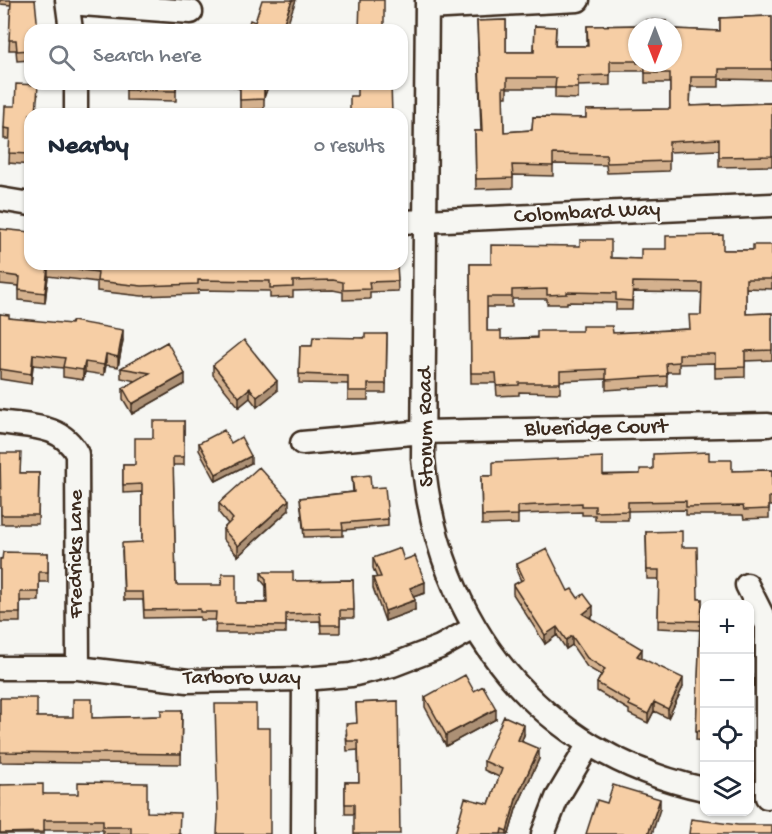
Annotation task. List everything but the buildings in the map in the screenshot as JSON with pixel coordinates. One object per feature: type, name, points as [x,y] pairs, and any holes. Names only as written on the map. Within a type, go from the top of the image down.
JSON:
[{"type":"street","points":[[427,4],[578,0]]},
{"type":"street","points":[[70,24],[68,2],[191,12]]},
{"type":"street","name":"Stonum Road","points":[[427,4],[423,432],[426,489],[432,525],[444,566],[474,628],[497,662],[548,714],[589,744],[637,768],[700,787]]},
{"type":"street","points":[[76,90],[76,108]]},
{"type":"street","points":[[0,200],[24,203]]},
{"type":"street","name":"Colombard Way","points":[[408,222],[772,205]]},
{"type":"street","name":"Fredricks Lane","points":[[0,422],[60,433],[70,441],[77,454],[78,668]]},
{"type":"street","name":"Blueridge Court","points":[[302,443],[423,432],[768,425]]},
{"type":"street","points":[[747,585],[767,625],[763,796]]},
{"type":"street","name":"Tarboro Way","points":[[0,668],[78,668],[188,681],[304,680],[351,675],[393,665],[440,647],[474,628]]},
{"type":"street","points":[[303,834],[304,680]]},
{"type":"street","points":[[543,834],[557,798],[589,744]]}]
